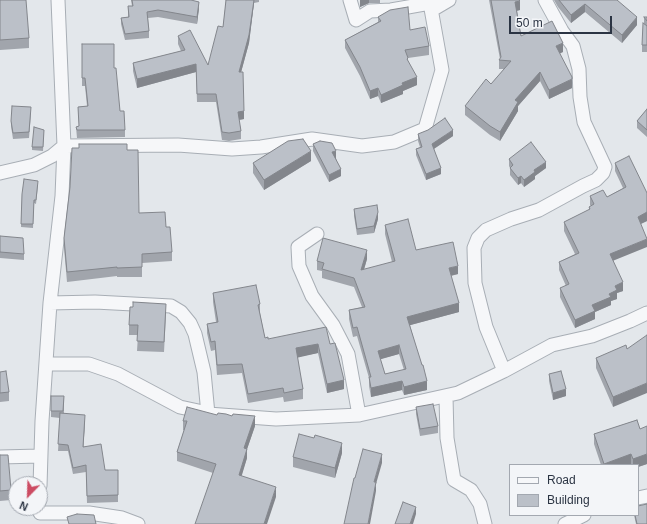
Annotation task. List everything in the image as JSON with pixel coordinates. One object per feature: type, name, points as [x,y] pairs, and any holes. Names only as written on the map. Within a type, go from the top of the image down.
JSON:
[{"type":"street","points":[[40,476],[50,303],[62,196],[64,146],[58,0]]},
{"type":"street","points":[[0,173],[34,165],[52,156],[64,146],[178,145],[232,150],[312,139],[362,146],[394,142],[425,129],[442,70],[430,3],[397,9],[370,11],[356,20],[350,0]]},
{"type":"street","points":[[432,10],[449,0]]},
{"type":"street","points":[[504,371],[486,327],[475,282],[474,248],[478,238],[486,230],[511,219],[539,210],[596,180],[603,173],[605,167],[584,122],[580,98],[580,69],[573,46],[562,31],[545,0]]},
{"type":"street","points":[[317,234],[298,246],[299,266],[312,296],[333,325],[348,354],[359,415]]},
{"type":"street","points":[[50,303],[95,302],[159,305],[171,306],[181,312],[190,323],[195,334],[204,372],[208,414]]},
{"type":"street","points":[[46,364],[89,364],[118,374],[180,406],[208,414],[276,419],[359,415],[458,393],[504,371],[552,345],[592,336],[647,313]]},
{"type":"street","points":[[446,396],[447,438],[454,480],[471,490],[480,504],[485,524]]},
{"type":"street","points":[[0,457],[40,456]]},
{"type":"street","points":[[48,515],[89,513],[122,518],[138,524]]},
{"type":"street","points":[[566,524],[582,516]]},
{"type":"building","points":[[0,0],[26,0],[29,38],[0,40]]},
{"type":"building","points":[[132,0],[191,0],[199,2],[197,17],[158,10],[147,12],[149,31],[125,34],[121,18],[129,17],[128,6],[133,6]]},
{"type":"building","points":[[226,0],[254,0],[249,35],[239,72],[243,72],[244,111],[238,112],[241,131],[229,133],[222,132],[216,94],[197,94],[196,64],[137,79],[133,63],[185,50],[178,36],[190,30],[208,65],[218,26],[223,27]]},
{"type":"building","points":[[491,0],[520,1],[515,2],[521,36],[552,21],[563,43],[556,46],[572,77],[572,79],[549,90],[540,72],[515,100],[518,102],[500,132],[465,106],[486,79],[491,84],[511,61],[499,60],[501,57]]},
{"type":"building","points":[[559,0],[617,0],[637,17],[622,35],[585,4],[571,15]]},
{"type":"building","points":[[408,7],[410,30],[425,27],[429,46],[405,50],[407,59],[417,77],[402,83],[403,85],[381,95],[378,88],[370,91],[360,67],[345,40],[381,21],[378,17],[390,10]]},
{"type":"building","points":[[643,23],[647,26],[647,45],[642,45]]},
{"type":"building","points":[[82,44],[114,44],[114,68],[116,68],[120,111],[124,111],[125,130],[77,130],[76,127],[79,126],[78,107],[88,106],[85,78],[82,78]]},
{"type":"building","points":[[12,106],[31,107],[29,132],[13,133],[11,121]]},
{"type":"building","points":[[647,109],[647,130],[637,121]]},
{"type":"building","points":[[445,118],[453,130],[432,144],[441,168],[426,174],[416,149],[422,147],[418,134],[428,130]]},
{"type":"building","points":[[34,127],[44,130],[43,147],[32,147]]},
{"type":"building","points":[[303,139],[311,151],[264,180],[253,163],[288,141]]},
{"type":"building","points":[[320,141],[332,143],[336,151],[332,152],[341,169],[329,175],[313,144]]},
{"type":"building","points":[[531,142],[546,162],[534,170],[535,172],[524,180],[521,176],[518,178],[510,168],[513,165],[509,159]]},
{"type":"building","points":[[79,144],[127,144],[127,150],[138,150],[139,213],[165,212],[166,227],[170,227],[172,252],[142,254],[142,267],[117,267],[67,272],[64,238],[70,187],[72,148],[79,148]]},
{"type":"building","points":[[629,156],[647,193],[647,212],[638,217],[647,239],[610,254],[623,282],[615,286],[617,290],[609,294],[611,297],[592,305],[595,311],[575,320],[560,288],[569,284],[559,262],[579,253],[564,222],[590,209],[589,207],[594,204],[590,196],[603,190],[607,197],[626,187],[615,163]]},
{"type":"building","points":[[24,179],[38,181],[36,200],[34,200],[33,224],[21,224]]},
{"type":"building","points":[[377,205],[378,212],[374,226],[357,229],[354,209]]},
{"type":"building","points":[[408,219],[416,250],[453,242],[458,266],[449,268],[459,303],[407,317],[427,381],[404,387],[402,381],[371,388],[369,377],[371,377],[357,327],[353,328],[349,310],[365,307],[354,278],[322,269],[324,263],[317,261],[323,238],[367,250],[361,270],[395,261],[385,225]],"holes":[[[399,345],[406,369],[385,374],[378,351]]]},
{"type":"building","points":[[0,236],[23,238],[24,254],[0,252]]},
{"type":"building","points":[[256,285],[260,304],[258,305],[265,338],[268,337],[268,339],[326,327],[330,344],[335,343],[344,380],[327,384],[318,344],[296,348],[303,389],[284,393],[283,388],[248,394],[242,364],[217,365],[215,341],[211,342],[207,324],[218,322],[213,293]]},
{"type":"building","points":[[133,302],[166,304],[164,342],[137,341],[138,325],[129,325],[130,307],[133,307]]},
{"type":"building","points":[[647,335],[647,383],[613,397],[596,358],[626,345],[627,349]]},
{"type":"building","points":[[6,371],[9,392],[0,393],[0,372]]},
{"type":"building","points":[[561,371],[566,389],[553,393],[549,374]]},
{"type":"building","points":[[51,396],[64,396],[63,411],[51,411]]},
{"type":"building","points":[[433,404],[438,426],[420,429],[416,407]]},
{"type":"building","points":[[187,407],[217,415],[218,413],[232,416],[233,414],[255,416],[244,448],[247,449],[239,475],[276,487],[264,524],[195,524],[216,464],[177,452],[187,421],[183,421]]},
{"type":"building","points":[[60,413],[85,415],[83,447],[101,444],[105,470],[118,470],[118,495],[87,496],[86,465],[73,468],[68,445],[58,444]]},
{"type":"building","points":[[637,420],[640,429],[647,426],[647,454],[633,459],[631,454],[604,464],[594,434]]},
{"type":"building","points":[[299,434],[314,438],[315,435],[342,443],[335,468],[293,457]]},
{"type":"building","points":[[363,449],[382,454],[374,482],[376,482],[368,524],[344,524],[354,478]]},
{"type":"building","points":[[0,455],[8,455],[10,476],[8,476],[8,490],[0,491]]},
{"type":"building","points":[[403,502],[416,507],[410,524],[395,524]]},
{"type":"building","points":[[647,504],[647,524],[637,524],[635,516],[639,516],[639,506]]},
{"type":"building","points":[[77,514],[94,515],[96,524],[69,524],[67,517]]}]
